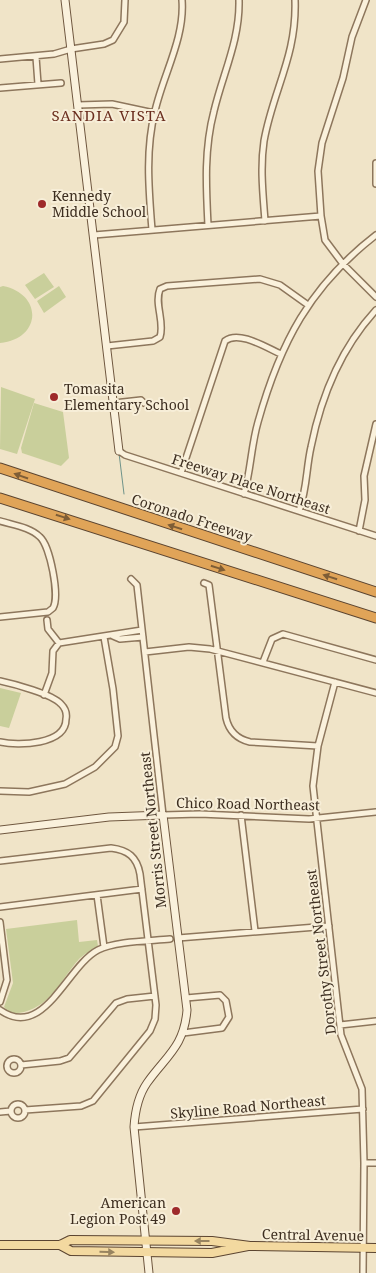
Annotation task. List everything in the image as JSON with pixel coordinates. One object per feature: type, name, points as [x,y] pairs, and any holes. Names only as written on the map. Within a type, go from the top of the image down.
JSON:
[{"type":"highway","name":"Coronado Freeway","points":[[0,468],[376,592]]},
{"type":"highway","points":[[0,498],[376,618]]},
{"type":"main road","points":[[0,1245],[60,1245],[70,1240],[232,1242],[250,1246]]},
{"type":"main road","points":[[60,1245],[71,1251],[212,1253],[250,1246]]},
{"type":"main road","name":"Central Avenue","points":[[250,1246],[376,1248]]},
{"type":"street","points":[[65,0],[119,451]]},
{"type":"street","points":[[0,60],[36,57],[104,44],[113,40],[118,35],[124,22],[125,0]]},
{"type":"street","points":[[152,230],[148,158],[154,113],[180,29],[182,0]]},
{"type":"street","points":[[208,225],[206,152],[214,110],[235,45],[239,0]]},
{"type":"street","points":[[265,220],[262,172],[265,140],[290,58],[295,25],[296,0]]},
{"type":"street","points":[[366,0],[352,37],[343,78],[322,143],[318,171],[321,216],[325,240],[342,264],[376,298]]},
{"type":"street","points":[[36,57],[38,84]]},
{"type":"street","points":[[3,87],[61,82]]},
{"type":"street","points":[[78,105],[107,104],[154,113]]},
{"type":"street","points":[[376,163],[376,184]]},
{"type":"street","points":[[94,235],[321,216]]},
{"type":"street","points":[[244,494],[251,468],[257,424],[281,354],[294,326],[308,305],[342,264],[376,235]]},
{"type":"street","points":[[107,346],[153,341],[160,337],[158,296],[160,289],[168,286],[260,279],[280,285],[308,305]]},
{"type":"street","points":[[300,512],[305,496],[311,445],[327,390],[345,352],[376,310]]},
{"type":"street","points":[[181,473],[226,339],[248,340],[281,354]]},
{"type":"street","points":[[114,403],[141,400],[144,403]]},
{"type":"street","points":[[359,531],[365,500],[364,476],[376,424]]},
{"type":"street","name":"Freeway Place Northeast","points":[[119,451],[244,494],[376,536]]},
{"type":"street","points":[[0,521],[32,531],[43,540],[50,558],[56,599],[53,608],[48,612],[0,617]]},
{"type":"street","name":"Morris Street Northeast","points":[[131,579],[137,585],[187,1010],[184,1033],[178,1046],[147,1084],[139,1100],[134,1127],[150,1273]]},
{"type":"street","points":[[204,583],[209,585],[228,726],[235,735],[250,742],[318,746]]},
{"type":"street","points":[[47,620],[48,629],[59,643]]},
{"type":"street","points":[[44,695],[52,673],[53,652],[59,643],[113,636],[119,632],[142,630]]},
{"type":"street","points":[[263,662],[272,639],[283,634],[376,660]]},
{"type":"street","points":[[113,636],[120,639],[143,637]]},
{"type":"street","points":[[0,791],[29,792],[65,784],[95,767],[115,748],[118,736],[113,689],[104,637]]},
{"type":"street","points":[[145,652],[189,647],[217,650],[376,693]]},
{"type":"street","points":[[0,680],[60,702],[65,711],[66,719],[65,726],[57,734],[35,743],[0,742]]},
{"type":"street","name":"Dorothy Street Northeast","points":[[335,682],[318,746],[313,780],[340,1025],[344,1043],[362,1089],[364,1162],[363,1273]]},
{"type":"street","name":"Chico Road Northeast","points":[[0,830],[109,817],[163,815],[316,819],[376,812]]},
{"type":"street","points":[[240,816],[255,931]]},
{"type":"street","points":[[0,861],[106,848],[119,849],[129,853],[139,868],[155,996],[156,1010],[153,1027],[98,1098],[81,1106],[25,1110]]},
{"type":"street","points":[[0,907],[142,889]]},
{"type":"street","points":[[97,895],[104,947]]},
{"type":"street","points":[[0,922],[6,983],[0,1002]]},
{"type":"street","points":[[178,938],[329,926]]},
{"type":"street","points":[[0,1010],[16,1017],[31,1015],[41,1010],[51,1002],[84,960],[104,947],[170,939]]},
{"type":"street","points":[[184,1033],[222,1028],[228,1019],[224,998],[220,995],[186,998]]},
{"type":"street","points":[[21,1065],[55,1062],[69,1058],[116,1003],[127,999],[155,996]]},
{"type":"street","points":[[340,1025],[376,1021]]},
{"type":"street","points":[[7,1066],[10,1060],[14,1059],[18,1060],[21,1065]]},
{"type":"street","points":[[7,1066],[9,1070],[15,1073],[19,1071],[21,1065]]},
{"type":"street","points":[[0,1067],[7,1066]]},
{"type":"street","points":[[11,1111],[12,1107],[17,1103],[23,1106],[25,1110]]},
{"type":"street","name":"Skyline Road Northeast","points":[[134,1127],[363,1109]]},
{"type":"street","points":[[11,1111],[13,1116],[18,1118],[24,1115],[25,1110]]},
{"type":"street","points":[[0,1112],[11,1111]]},
{"type":"street","points":[[364,1162],[376,1162]]},
{"type":"green space","points":[[44,273],[54,287],[35,299],[25,285]]},
{"type":"green space","points":[[3,286],[16,291],[25,298],[31,306],[32,316],[30,325],[24,334],[14,340],[0,343],[0,287]]},
{"type":"green space","points":[[59,286],[66,297],[44,313],[37,301]]},
{"type":"green space","points":[[1,387],[35,399],[17,454],[0,449]]},
{"type":"green space","points":[[34,403],[63,412],[69,458],[61,466],[22,453],[21,448]]},
{"type":"green space","points":[[0,688],[21,693],[9,728],[0,726]]},
{"type":"green space","points":[[77,920],[79,942],[97,940],[98,946],[79,959],[56,990],[42,1003],[24,1012],[15,1013],[8,1011],[4,1007],[13,983],[6,929]]},
{"type":"waterway","points":[[119,453],[124,494]]},
{"type":"place","name":"Kennedy Middle School","points":[[42,204]]},
{"type":"place","name":"Tomasita Elementary School","points":[[54,397]]},
{"type":"place","name":"American Legion Post 49","points":[[176,1211]]},
{"type":"district","name":"SANDIA VISTA","points":[[109,116]]}]
